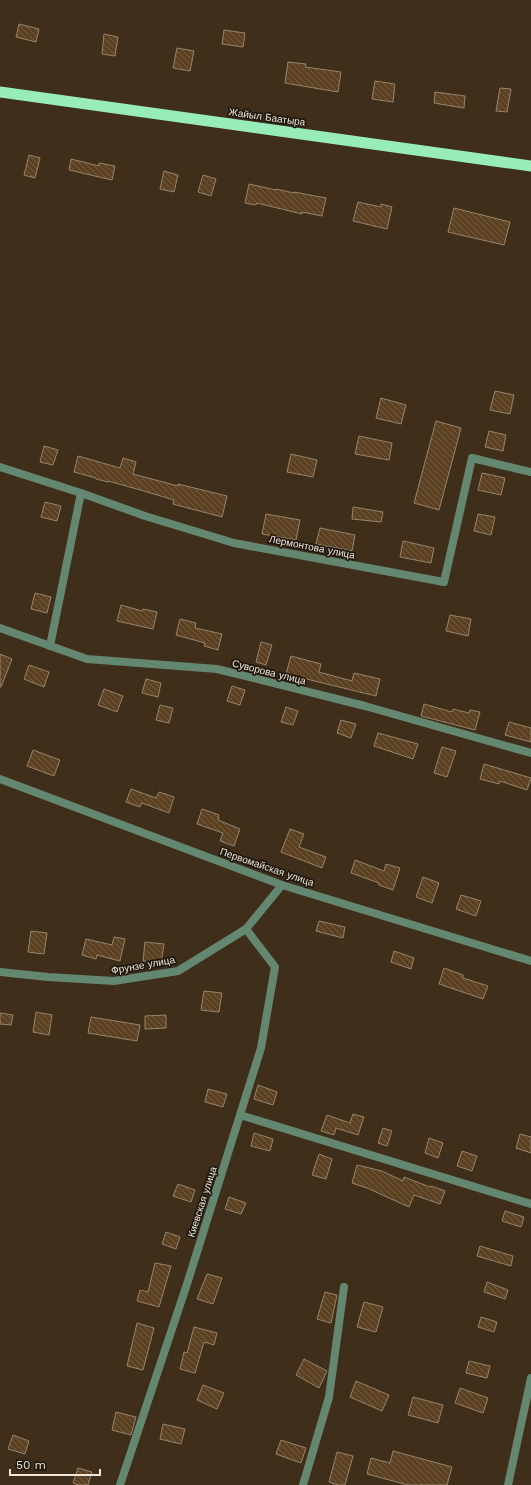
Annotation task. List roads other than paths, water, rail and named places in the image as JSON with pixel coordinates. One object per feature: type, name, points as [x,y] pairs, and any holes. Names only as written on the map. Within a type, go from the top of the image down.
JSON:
[{"type":"highway","name":"Жайыл Баатыра","points":[[0,92],[531,166]]},
{"type":"street","name":"Лермонтова улица","points":[[0,467],[146,516],[234,543],[444,582],[472,458],[531,472]]},
{"type":"street","points":[[50,646],[81,493]]},
{"type":"street","name":"Суворова улица","points":[[0,628],[87,659],[217,669],[365,706],[531,753]]},
{"type":"street","name":"Первомайская улица","points":[[0,779],[282,885],[531,961]]},
{"type":"street","name":"Фрунзе улица","points":[[0,972],[48,977],[114,981],[178,971],[246,930],[282,885]]},
{"type":"street","name":"Киевская улица","points":[[120,1485],[184,1291],[261,1048],[275,967],[246,930]]},
{"type":"street","points":[[240,1115],[531,1204]]},
{"type":"street","points":[[303,1485],[329,1397],[344,1287]]},
{"type":"street","points":[[508,1485],[531,1378]]}]
